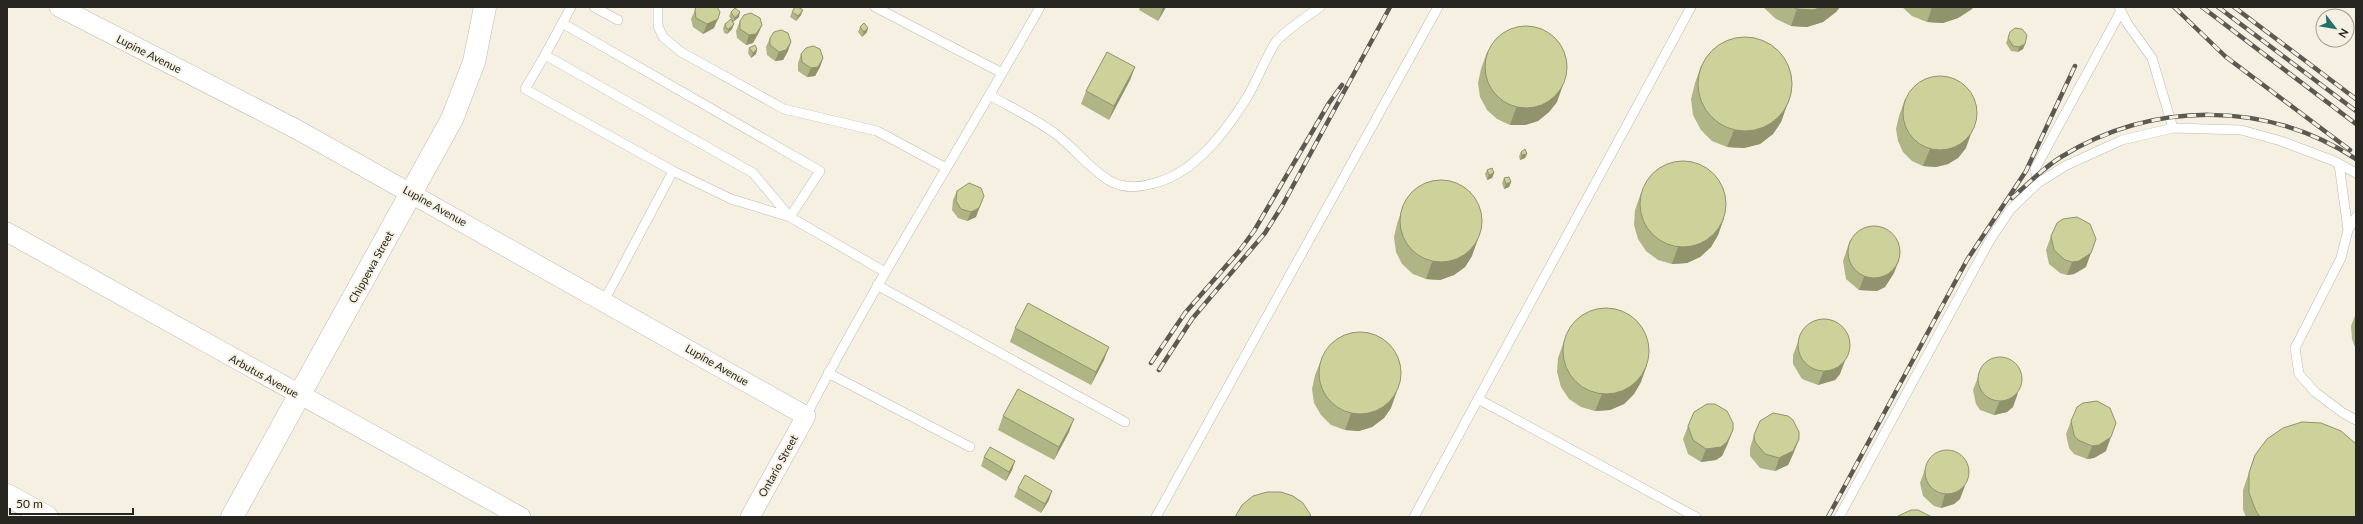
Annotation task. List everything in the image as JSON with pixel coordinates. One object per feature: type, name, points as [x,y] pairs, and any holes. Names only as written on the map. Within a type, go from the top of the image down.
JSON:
[{"type":"main road","name":"Chippewa Street","points":[[232,517],[412,194],[464,91],[474,62],[485,7]]},
{"type":"main road","points":[[7,495],[47,517]]},
{"type":"street","name":"Lupine Avenue","points":[[58,7],[298,130],[806,416]]},
{"type":"street","name":"Arbutus Avenue","points":[[7,232],[300,396],[521,517]]},
{"type":"street","name":"Ontario Street","points":[[750,517],[806,416]]},
{"type":"lane","points":[[571,7],[526,89],[673,171],[731,199],[790,217],[885,272]]},
{"type":"lane","points":[[594,7],[618,20]]},
{"type":"lane","points":[[658,7],[658,26],[663,37],[681,52],[784,109],[877,131],[946,168]]},
{"type":"lane","points":[[875,7],[1002,74]]},
{"type":"lane","points":[[806,416],[828,373],[885,272],[1040,7]]},
{"type":"lane","points":[[989,95],[1034,119],[1058,136],[1110,181],[1122,186],[1138,187],[1155,184],[1174,176],[1203,155],[1227,126],[1246,99],[1276,42],[1320,7]]},
{"type":"lane","points":[[1156,517],[1438,7]]},
{"type":"lane","points":[[1414,517],[1690,7]]},
{"type":"lane","points":[[2038,183],[2035,169],[2120,9],[2152,58],[2173,128]]},
{"type":"lane","points":[[562,23],[820,171],[790,217]]},
{"type":"lane","points":[[545,55],[752,173],[790,217]]},
{"type":"lane","points":[[1839,517],[1990,240],[2010,210],[2038,183],[2065,166],[2122,140],[2173,128],[2241,130],[2281,141],[2339,164],[2356,173]]},
{"type":"lane","points":[[2339,164],[2348,230]]},
{"type":"lane","points":[[604,301],[673,171]]},
{"type":"lane","points":[[2356,217],[2348,230],[2341,258],[2295,348],[2299,374],[2315,392],[2343,413],[2356,420]]},
{"type":"lane","points":[[877,286],[1125,422]]},
{"type":"lane","points":[[828,373],[970,447]]},
{"type":"lane","points":[[1478,399],[1696,517]]},
{"type":"building","points":[[696,7],[717,7],[720,12],[718,19],[707,24],[696,18]]},
{"type":"building","points":[[795,7],[803,10],[798,16],[792,12]]},
{"type":"building","points":[[1793,7],[1823,7],[1813,10],[1797,9]]},
{"type":"building","points":[[735,8],[740,12],[735,18],[731,12]]},
{"type":"building","points":[[751,13],[760,18],[762,25],[756,34],[749,35],[740,29],[740,21],[744,15]]},
{"type":"building","points":[[731,19],[734,24],[729,29],[726,28],[725,24]]},
{"type":"building","points":[[864,23],[868,28],[864,32],[860,27]]},
{"type":"building","points":[[1526,26],[1542,29],[1555,38],[1564,51],[1567,67],[1564,83],[1555,96],[1542,105],[1526,108],[1510,105],[1497,96],[1488,83],[1485,67],[1488,51],[1497,38],[1510,29]]},
{"type":"building","points":[[2015,28],[2022,29],[2027,35],[2025,44],[2019,47],[2013,46],[2008,38],[2010,32]]},
{"type":"building","points":[[781,30],[788,33],[791,42],[786,50],[779,52],[770,45],[770,38],[774,32]]},
{"type":"building","points":[[1745,37],[1763,41],[1778,51],[1788,66],[1792,84],[1788,102],[1778,117],[1763,127],[1745,131],[1727,127],[1712,117],[1702,102],[1698,84],[1702,66],[1712,51],[1727,41]]},
{"type":"building","points":[[755,45],[757,49],[753,53],[749,48]]},
{"type":"building","points":[[813,46],[820,49],[823,58],[818,67],[811,68],[802,62],[801,54],[806,48]]},
{"type":"building","points":[[1107,52],[1135,67],[1114,106],[1086,91]]},
{"type":"building","points":[[1940,76],[1954,79],[1966,87],[1974,99],[1977,113],[1974,127],[1966,139],[1954,147],[1940,150],[1926,147],[1914,139],[1906,127],[1903,113],[1906,99],[1914,87],[1926,79]]},
{"type":"building","points":[[1525,149],[1527,154],[1522,155],[1521,152]]},
{"type":"building","points":[[1683,161],[1699,164],[1707,168],[1719,180],[1723,188],[1726,204],[1723,220],[1719,228],[1707,240],[1699,244],[1683,247],[1667,244],[1659,240],[1647,228],[1643,220],[1640,204],[1643,188],[1647,180],[1659,168],[1667,164]]},
{"type":"building","points":[[1492,168],[1494,173],[1489,175],[1487,170]]},
{"type":"building","points":[[1509,177],[1511,182],[1506,184],[1504,178]]},
{"type":"building","points":[[1441,180],[1457,183],[1470,192],[1479,205],[1482,221],[1479,237],[1470,250],[1457,259],[1441,262],[1425,259],[1412,250],[1403,237],[1400,221],[1403,205],[1412,192],[1425,183]]},
{"type":"building","points":[[969,183],[981,188],[984,196],[979,208],[971,212],[961,209],[956,201],[957,191]]},
{"type":"building","points":[[2077,217],[2090,224],[2096,239],[2091,253],[2079,261],[2072,262],[2065,260],[2054,250],[2051,236],[2057,223],[2063,219]]},
{"type":"building","points":[[1874,226],[1884,228],[1892,234],[1898,242],[1900,252],[1898,262],[1892,270],[1884,276],[1874,278],[1864,276],[1856,270],[1850,262],[1848,252],[1850,242],[1856,234],[1864,228]]},
{"type":"building","points":[[1028,303],[1109,347],[1096,372],[1015,328]]},
{"type":"building","points":[[1606,308],[1622,311],[1630,315],[1642,327],[1646,335],[1649,351],[1646,367],[1642,375],[1630,387],[1622,391],[1606,394],[1590,391],[1582,387],[1570,375],[1566,367],[1563,351],[1566,335],[1570,327],[1582,315],[1590,311]]},
{"type":"building","points":[[1824,319],[1834,321],[1842,327],[1848,335],[1850,345],[1848,355],[1842,363],[1834,369],[1824,371],[1814,369],[1806,363],[1800,355],[1798,345],[1800,335],[1806,327],[1814,321]]},
{"type":"building","points":[[1360,332],[1376,335],[1389,344],[1398,357],[1401,373],[1398,389],[1389,402],[1376,411],[1360,414],[1344,411],[1331,402],[1322,389],[1319,373],[1322,357],[1331,344],[1344,335]]},
{"type":"building","points":[[2000,357],[2012,361],[2018,367],[2022,379],[2018,391],[2012,397],[2000,401],[1988,397],[1982,391],[1978,379],[1982,367],[1988,361]]},
{"type":"building","points":[[1018,389],[1074,419],[1059,447],[1003,416]]},
{"type":"building","points":[[2097,401],[2110,408],[2116,423],[2111,437],[2099,445],[2092,446],[2078,440],[2074,435],[2071,421],[2077,407],[2083,403]]},
{"type":"building","points":[[1707,404],[1715,404],[1727,411],[1733,423],[1733,430],[1727,442],[1721,447],[1706,449],[1693,440],[1688,426],[1694,412]]},
{"type":"building","points":[[1773,413],[1788,416],[1793,420],[1799,432],[1799,439],[1793,451],[1779,458],[1765,454],[1755,442],[1754,435],[1760,421]]},
{"type":"building","points":[[2302,422],[2321,423],[2341,431],[2356,444],[2356,517],[2260,517],[2256,511],[2249,493],[2249,473],[2255,455],[2267,439],[2283,428]]},
{"type":"building","points":[[990,447],[1015,461],[1009,472],[984,457]]},
{"type":"building","points":[[1947,450],[1959,454],[1965,460],[1969,472],[1965,484],[1959,490],[1947,494],[1935,490],[1929,484],[1925,472],[1929,460],[1935,454]]},
{"type":"building","points":[[1025,475],[1052,491],[1045,504],[1018,488]]},
{"type":"building","points":[[1267,492],[1281,492],[1293,496],[1303,503],[1311,517],[1235,517],[1242,505],[1253,496]]},
{"type":"building","points":[[1911,510],[1918,510],[1932,517],[1898,517]]},
{"type":"railway","points":[[1159,370],[1192,319],[1265,233],[1282,206],[1390,7]]},
{"type":"railway","points":[[2174,7],[2226,57],[2350,150]]},
{"type":"railway","points":[[2202,7],[2356,124]]},
{"type":"railway","points":[[2218,7],[2356,111]]},
{"type":"railway","points":[[2234,7],[2356,99]]},
{"type":"railway","points":[[1828,517],[1967,260],[2026,171],[2075,66]]},
{"type":"railway","points":[[1151,363],[1185,313],[1240,250],[1254,231],[1329,103],[1342,85]]},
{"type":"railway","points":[[2012,198],[2054,161],[2096,139],[2133,125],[2171,117],[2209,115],[2247,118],[2285,126],[2321,140],[2356,159]]}]
